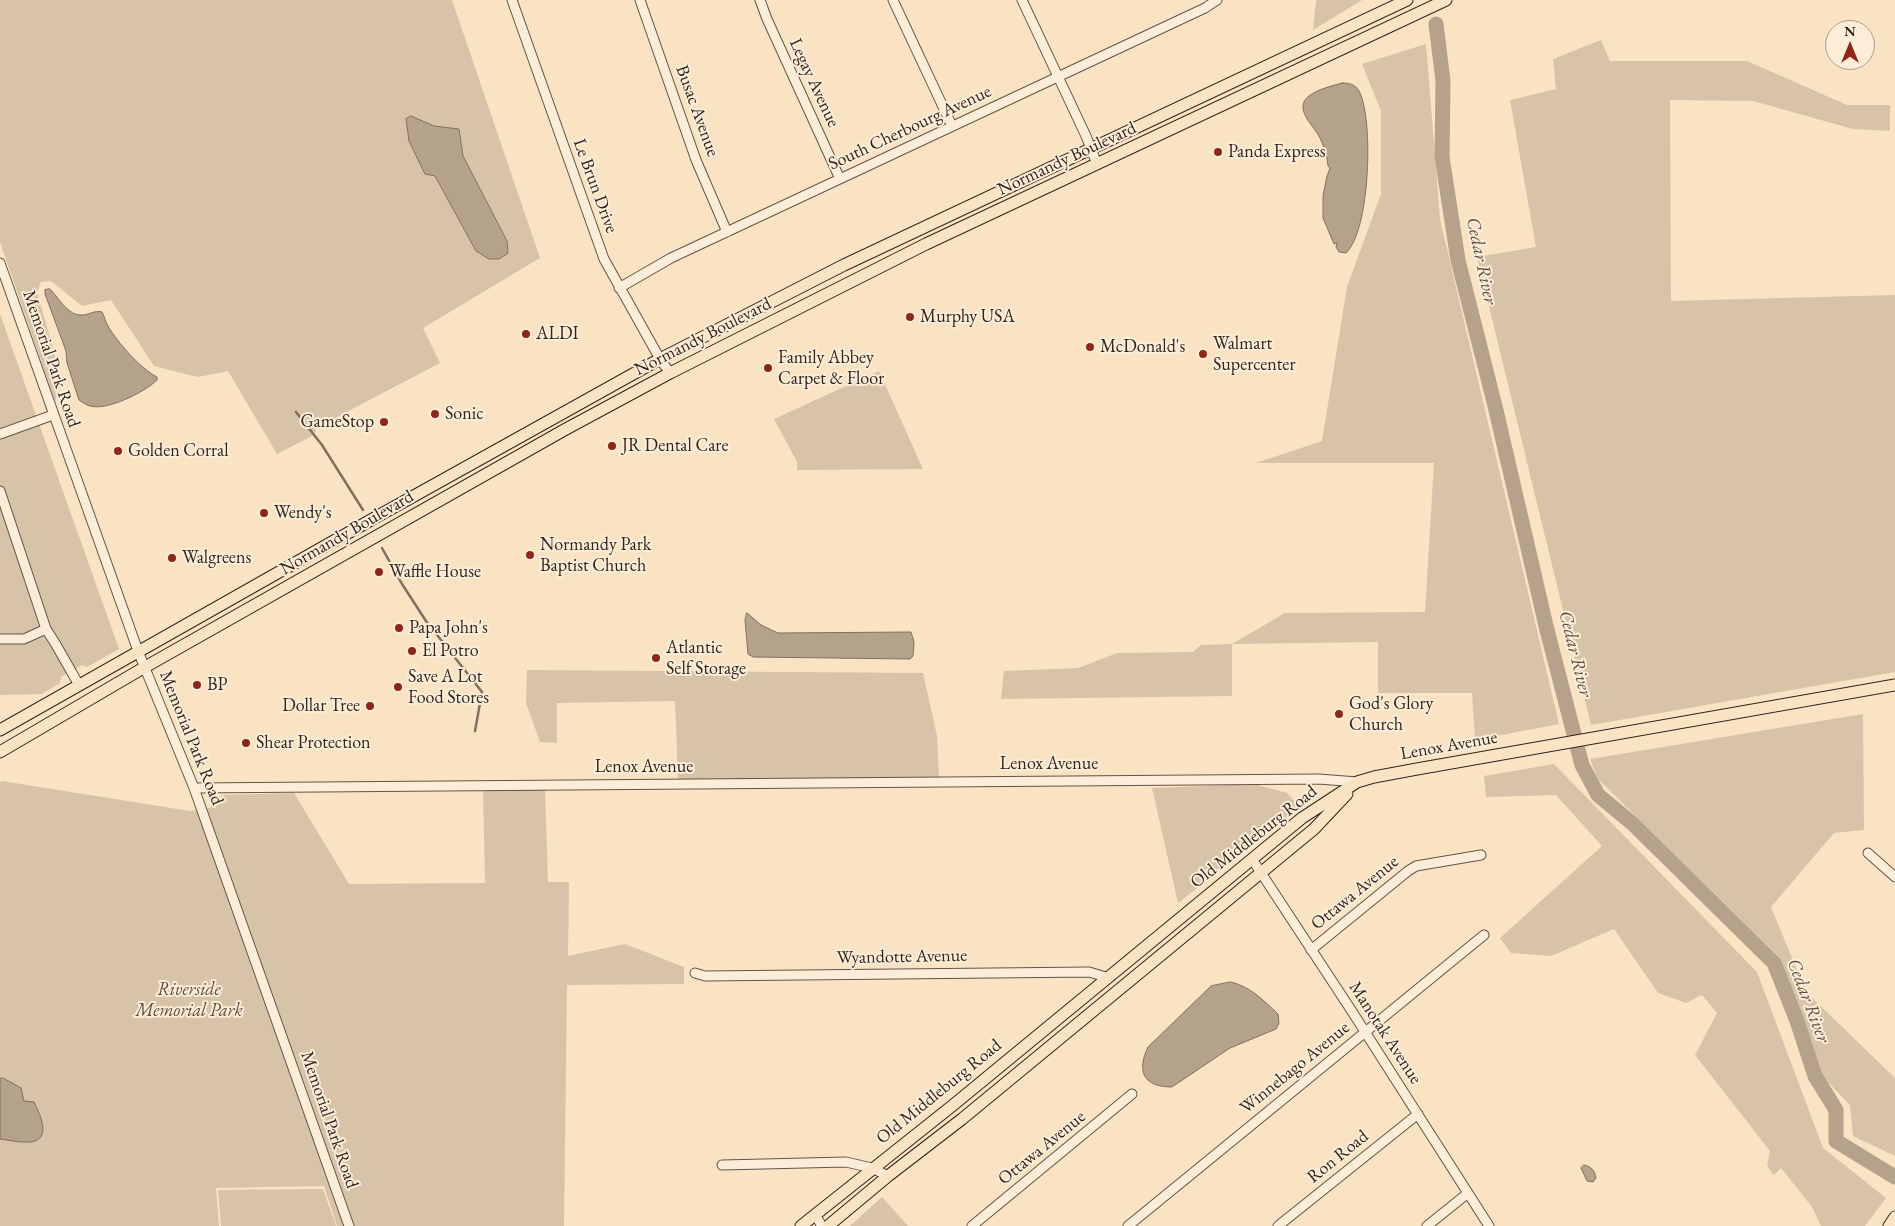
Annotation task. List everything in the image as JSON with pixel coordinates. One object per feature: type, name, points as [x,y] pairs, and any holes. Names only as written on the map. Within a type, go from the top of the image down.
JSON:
[{"type":"main road","name":"Normandy Boulevard","points":[[0,730],[660,359],[853,261],[1407,0]]},
{"type":"main road","name":"Normandy Boulevard","points":[[0,752],[566,429],[670,373],[926,244],[1446,0]]},
{"type":"main road","name":"Lenox Avenue","points":[[1358,782],[1417,769],[1895,685]]},
{"type":"main road","name":"Old Middleburg Road","points":[[801,1226],[952,1106],[1302,818],[1358,782]]},
{"type":"main road","name":"Old Middleburg Road","points":[[828,1226],[888,1176],[962,1119],[1314,829],[1358,782]]},
{"type":"main road","points":[[1109,978],[1126,983]]},
{"type":"main road","points":[[1007,1060],[1018,1072]]},
{"type":"main road","points":[[1889,1226],[1895,1218]]},
{"type":"street","name":"Le Brun Drive","points":[[512,0],[604,259],[660,359],[670,373]]},
{"type":"street","name":"Busac Avenue","points":[[640,0],[696,160],[727,232]]},
{"type":"street","name":"Legay Avenue","points":[[760,0],[840,179]]},
{"type":"street","points":[[893,0],[952,126]]},
{"type":"street","points":[[1022,0],[1097,164]]},
{"type":"street","name":"South Cherbourg Avenue","points":[[619,288],[671,258],[1205,8],[1217,0]]},
{"type":"street","name":"Memorial Park Road","points":[[0,263],[138,651],[194,788],[349,1226]]},
{"type":"street","points":[[0,434],[54,415]]},
{"type":"street","points":[[0,491],[46,630],[56,642],[79,685]]},
{"type":"street","points":[[0,639],[24,639],[46,630]]},
{"type":"street","name":"Lenox Avenue","points":[[194,788],[1310,779],[1358,782]]},
{"type":"street","points":[[1868,854],[1895,877]]},
{"type":"street","name":"Ottawa Avenue","points":[[1310,950],[1416,866],[1481,855]]},
{"type":"street","name":"Manotak Avenue","points":[[1252,859],[1489,1226]]},
{"type":"street","name":"Winnebago Avenue","points":[[1128,1226],[1484,935]]},
{"type":"street","name":"Wyandotte Avenue","points":[[694,973],[704,976],[1079,972],[1100,974],[1109,978]]},
{"type":"street","name":"Ottawa Avenue","points":[[972,1226],[1132,1094]]},
{"type":"street","name":"Ron Road","points":[[1278,1226],[1418,1114]]},
{"type":"street","points":[[722,1165],[846,1162],[872,1168],[888,1176]]},
{"type":"street","points":[[1427,1226],[1468,1193]]},
{"type":"street","points":[[815,1215],[822,1226]]},
{"type":"green space","points":[[0,0],[452,0],[540,258],[423,328],[440,363],[318,427],[312,436],[277,454],[228,371],[198,377],[154,366],[111,300],[82,306],[51,281],[41,282],[37,292],[62,380],[55,402],[0,242]],"holes":[[[411,116],[434,126],[459,130],[462,156],[507,241],[476,251],[435,176]]]},
{"type":"green space","points":[[1316,0],[1362,0],[1313,30]]},
{"type":"green space","points":[[1601,40],[1610,61],[1747,61],[1847,105],[1890,105],[1890,131],[1853,129],[1753,101],[1670,100],[1671,301],[1895,295],[1895,672],[1591,725],[1477,257],[1536,247],[1510,100],[1556,89],[1553,59]]},
{"type":"green space","points":[[1426,44],[1440,219],[1559,724],[1475,740],[1472,693],[1378,693],[1378,642],[1232,644],[1285,613],[1425,612],[1434,463],[1256,463],[1322,441],[1347,287],[1381,194],[1381,111],[1362,64]]},
{"type":"green space","points":[[0,314],[119,649],[87,667],[82,665],[61,677],[60,683],[42,694],[0,695]]},
{"type":"green space","points":[[879,371],[923,469],[797,470],[797,462],[774,419]]},
{"type":"green space","points":[[1232,644],[1232,696],[1001,699],[1004,671],[1078,668],[1117,653],[1193,652],[1201,645]]},
{"type":"green space","points":[[527,670],[923,673],[937,736],[939,778],[678,779],[675,701],[557,703],[557,743],[540,742],[526,703]]},
{"type":"green space","points":[[1863,714],[1864,830],[1834,833],[1771,907],[1806,992],[1895,1078],[1895,1156],[1853,1136],[1850,1105],[1823,1077],[1778,956],[1598,779],[1590,759]]},
{"type":"green space","points":[[1554,764],[1757,972],[1823,1148],[1886,1198],[1865,1226],[1821,1226],[1812,1207],[1781,1168],[1774,1175],[1767,1166],[1770,1151],[1695,1055],[1717,1013],[1702,995],[1686,1003],[1658,993],[1614,929],[1551,956],[1511,953],[1500,938],[1602,846],[1556,795],[1486,797],[1484,776]]},
{"type":"green space","name":"Riverside Memorial Park","points":[[0,782],[190,811],[210,808],[213,799],[224,795],[294,793],[349,884],[485,883],[483,790],[545,790],[548,882],[569,882],[568,956],[625,944],[684,967],[684,984],[567,985],[564,1226],[337,1226],[324,1186],[216,1188],[219,1226],[0,1226]]},
{"type":"green space","points":[[1254,784],[1287,793],[1300,807],[1178,903],[1152,788]]},
{"type":"green space","points":[[323,1189],[336,1226],[221,1226],[218,1190]]},
{"type":"green space","points":[[882,1197],[908,1226],[850,1226]]},
{"type":"shaded area","points":[[1342,83],[1352,84],[1359,91],[1364,105],[1368,149],[1365,199],[1354,241],[1346,253],[1339,252],[1336,247],[1337,243],[1334,244],[1323,218],[1323,196],[1330,168],[1319,136],[1306,116],[1303,106],[1309,96],[1325,88]]},
{"type":"shaded area","points":[[411,116],[434,126],[459,129],[463,156],[507,241],[508,253],[499,259],[489,259],[476,251],[435,176],[425,174],[409,141],[406,119]]},
{"type":"shaded area","points":[[50,289],[72,313],[82,315],[102,312],[107,324],[123,347],[137,362],[157,377],[157,380],[135,395],[106,406],[90,406],[79,400],[67,363],[66,351],[45,294],[45,290]]},
{"type":"shaded area","points":[[747,613],[761,625],[778,633],[911,632],[914,642],[913,656],[910,659],[753,657],[748,654],[745,620]]},
{"type":"shaded area","points":[[1231,982],[1251,991],[1278,1014],[1279,1023],[1276,1029],[1230,1048],[1172,1087],[1162,1086],[1149,1081],[1143,1071],[1144,1056],[1148,1047],[1211,986]]},
{"type":"shaded area","points":[[3,1078],[21,1088],[24,1101],[34,1102],[40,1114],[43,1128],[39,1139],[24,1142],[0,1139],[0,1079]]},
{"type":"shaded area","points":[[1584,1165],[1589,1166],[1594,1171],[1596,1178],[1593,1182],[1587,1181],[1581,1168]]},
{"type":"waterway","name":"Cedar River","points":[[1436,24],[1443,81],[1442,157],[1458,260],[1495,406],[1547,630],[1582,765],[1598,795],[1633,824],[1774,963],[1797,1021],[1815,1076],[1836,1110],[1836,1141],[1895,1177]]},
{"type":"waterway","points":[[296,412],[322,445],[363,510]]},
{"type":"waterway","points":[[382,548],[426,621],[482,692],[475,731]]},
{"type":"place","name":"Panda Express","points":[[1218,152]]},
{"type":"place","name":"Murphy USA","points":[[910,317]]},
{"type":"place","name":"ALDI","points":[[526,334]]},
{"type":"place","name":"McDonald's","points":[[1090,347]]},
{"type":"place","name":"Walmart Supercenter","points":[[1203,354]]},
{"type":"place","name":"Family Abbey Carpet & Floor","points":[[768,368]]},
{"type":"place","name":"Sonic","points":[[435,414]]},
{"type":"place","name":"GameStop","points":[[384,422]]},
{"type":"place","name":"JR Dental Care","points":[[612,446]]},
{"type":"place","name":"Golden Corral","points":[[118,451]]},
{"type":"place","name":"Wendy's","points":[[264,513]]},
{"type":"place","name":"Normandy Park Baptist Church","points":[[530,555]]},
{"type":"place","name":"Walgreens","points":[[172,558]]},
{"type":"place","name":"Waffle House","points":[[379,572]]},
{"type":"place","name":"Papa John's","points":[[399,628]]},
{"type":"place","name":"El Potro","points":[[412,651]]},
{"type":"place","name":"Atlantic Self Storage","points":[[656,658]]},
{"type":"place","name":"BP","points":[[197,685]]},
{"type":"place","name":"Save A Lot Food Stores","points":[[398,687]]},
{"type":"place","name":"Dollar Tree","points":[[370,706]]},
{"type":"place","name":"God's Glory Church","points":[[1339,714]]},
{"type":"place","name":"Shear Protection","points":[[246,743]]}]
